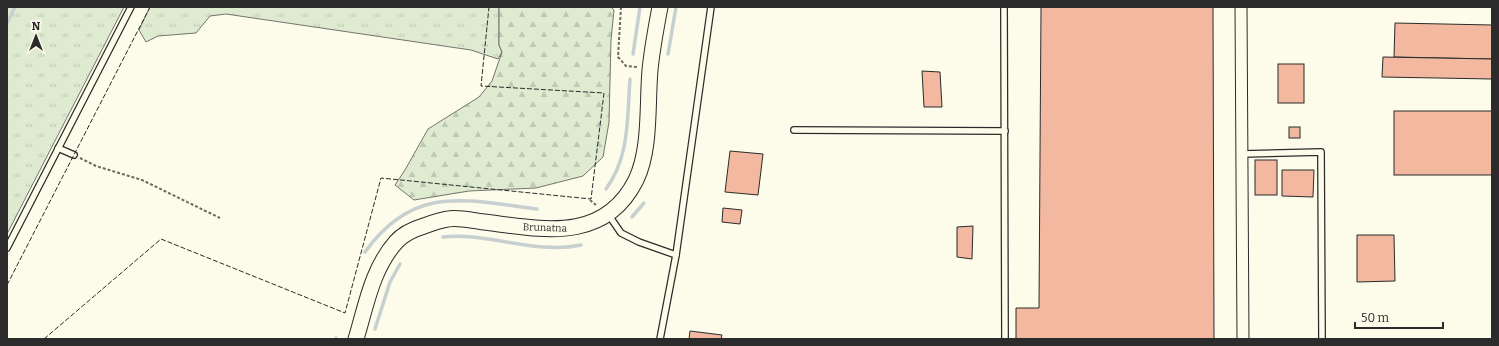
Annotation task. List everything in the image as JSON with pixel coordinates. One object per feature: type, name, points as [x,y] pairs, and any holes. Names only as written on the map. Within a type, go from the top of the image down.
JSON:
[{"type":"street","name":"Brunatna","points":[[356,339],[375,275],[384,258],[397,241],[413,230],[448,219],[548,229],[567,229],[584,226],[608,214],[619,204],[630,191],[642,166],[650,68],[660,7]]},
{"type":"street","points":[[1241,7],[1243,339]]},
{"type":"lane","points":[[7,248],[131,7]]},
{"type":"lane","points":[[660,339],[676,256],[711,7]]},
{"type":"lane","points":[[1004,7],[1005,339]]},
{"type":"lane","points":[[794,130],[1005,132]]},
{"type":"lane","points":[[58,148],[74,155]]},
{"type":"lane","points":[[1242,154],[1321,152],[1322,339]]},
{"type":"lane","points":[[608,214],[622,233],[639,242],[676,256]]},
{"type":"path","points":[[621,7],[618,57],[626,66],[650,68]]},
{"type":"path","points":[[74,155],[96,166],[142,180],[220,218]]},
{"type":"green space","points":[[7,7],[124,7],[7,234]]},
{"type":"green space","points":[[150,7],[499,7],[499,45],[502,52],[498,59],[471,50],[226,14],[210,16],[196,33],[158,36],[146,42],[139,30]]},
{"type":"green space","points":[[499,7],[611,7],[614,10],[611,40],[609,122],[603,157],[583,176],[536,188],[469,191],[414,200],[395,185],[428,129],[479,97],[492,81],[502,52],[499,45]]},
{"type":"building","points":[[1041,7],[1213,7],[1214,339],[1016,339],[1016,308],[1039,308]]},
{"type":"building","points":[[1395,23],[1492,25],[1492,59],[1394,57]]},
{"type":"building","points":[[1383,57],[1492,59],[1492,79],[1382,77]]},
{"type":"building","points":[[1278,64],[1304,64],[1304,103],[1278,103]]},
{"type":"building","points":[[922,71],[940,72],[942,107],[924,107]]},
{"type":"building","points":[[1394,111],[1492,111],[1492,175],[1394,175]]},
{"type":"building","points":[[1289,127],[1300,127],[1300,138],[1289,138]]},
{"type":"building","points":[[730,151],[763,154],[758,195],[725,192]]},
{"type":"building","points":[[1255,160],[1277,160],[1277,195],[1255,195]]},
{"type":"building","points":[[1282,170],[1314,170],[1313,197],[1282,196]]},
{"type":"building","points":[[723,208],[742,210],[740,224],[722,222]]},
{"type":"building","points":[[973,226],[972,259],[957,257],[957,227]]},
{"type":"building","points":[[1357,235],[1394,235],[1395,281],[1357,282]]},
{"type":"building","points":[[690,331],[722,335],[721,339],[689,339]]},
{"type":"waterway","points":[[7,23],[15,7]]},
{"type":"waterway","points":[[633,54],[640,7]]},
{"type":"waterway","points":[[668,54],[676,7]]},
{"type":"waterway","points":[[606,189],[614,176],[623,150],[626,136],[630,79]]},
{"type":"waterway","points":[[365,252],[384,230],[402,215],[422,206],[442,202],[464,201],[487,202],[537,209]]},
{"type":"waterway","points":[[632,217],[644,203]]},
{"type":"waterway","points":[[443,237],[460,236],[546,247],[581,245]]},
{"type":"waterway","points":[[375,329],[390,282],[400,264]]},
{"type":"fence","points":[[7,285],[150,7]]},
{"type":"fence","points":[[44,339],[161,239],[345,313],[381,178],[591,199],[604,93],[481,86],[489,7]]}]
